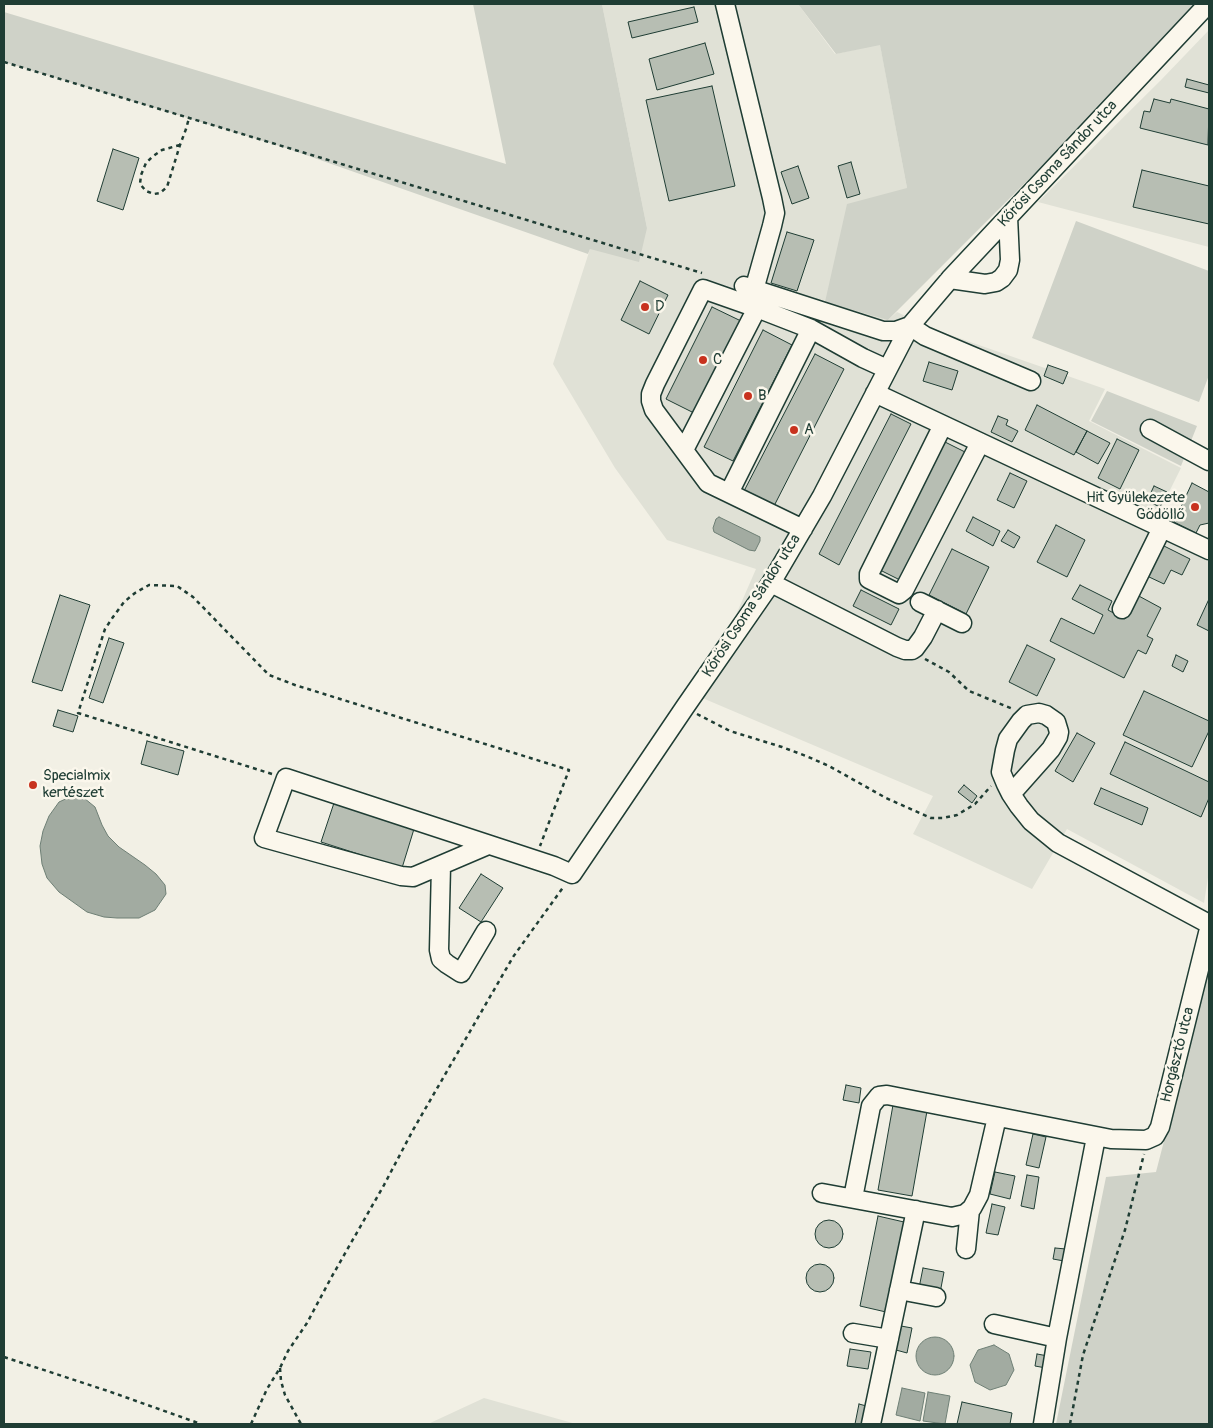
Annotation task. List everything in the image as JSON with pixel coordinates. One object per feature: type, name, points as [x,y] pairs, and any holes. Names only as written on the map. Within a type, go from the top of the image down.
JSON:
[{"type":"street","points":[[725,4],[774,213],[772,226],[749,288],[883,331],[896,331],[910,326],[925,336],[1031,381]]},
{"type":"street","name":"Kőrösi Csoma Sándor utca","points":[[572,874],[684,707],[771,583],[822,496],[910,326],[950,279],[1208,4]]},
{"type":"street","points":[[950,279],[985,284],[1002,278],[1008,270],[1010,260],[1008,217]]},
{"type":"street","points":[[803,529],[708,483],[654,410],[651,394],[703,289],[811,329],[887,369]]},
{"type":"street","points":[[684,450],[757,308]]},
{"type":"street","points":[[729,493],[811,329]]},
{"type":"street","points":[[875,393],[1209,550]]},
{"type":"street","points":[[943,425],[869,574],[869,579],[899,594],[904,590],[980,442]]},
{"type":"street","points":[[1150,429],[1209,461]]},
{"type":"street","points":[[1122,608],[1162,528]]},
{"type":"street","points":[[771,583],[897,647],[908,650],[915,648],[923,637],[937,610]]},
{"type":"street","points":[[920,602],[962,623]]},
{"type":"street","points":[[1011,794],[1051,748],[1058,737],[1056,722],[1046,715],[1039,713],[1027,716],[1017,725],[1008,739],[1001,772],[1011,794],[1019,806],[1031,821],[1058,843],[1209,924]]},
{"type":"street","points":[[488,845],[414,877],[401,876],[264,838],[286,778],[554,866],[572,874]]},
{"type":"street","points":[[441,866],[439,950],[441,958],[446,964],[461,973],[486,931]]},
{"type":"street","name":"Horgásztó utca","points":[[1146,1140],[1155,1136],[1160,1127],[1209,928]]},
{"type":"street","points":[[853,1198],[872,1106],[878,1096],[887,1095],[1104,1138],[1146,1140]]},
{"type":"street","points":[[966,1249],[970,1210],[978,1195],[997,1117]]},
{"type":"street","points":[[1043,1424],[1057,1338],[1104,1138]]},
{"type":"street","points":[[822,1192],[952,1217],[965,1214],[970,1210]]},
{"type":"street","points":[[871,1424],[916,1210]]},
{"type":"street","points":[[899,1290],[936,1297]]},
{"type":"street","points":[[994,1324],[1057,1338]]},
{"type":"street","points":[[854,1333],[889,1339]]},
{"type":"path","points":[[4,62],[708,276]]},
{"type":"path","points":[[180,145],[162,150],[146,163],[141,175],[140,184],[146,191],[154,194],[160,193],[167,187],[189,118]]},
{"type":"path","points":[[286,778],[78,713],[105,629],[124,602],[149,585],[177,586],[193,597],[269,675],[295,686],[569,770],[535,860]]},
{"type":"path","points":[[908,650],[949,672],[969,691],[1027,716]]},
{"type":"path","points":[[684,707],[730,731],[782,747],[829,766],[886,798],[931,818],[957,815],[976,804],[1001,772]]},
{"type":"path","points":[[251,1424],[267,1389],[288,1351],[307,1323],[330,1278],[384,1185],[413,1130],[513,957],[572,874]]},
{"type":"path","points":[[1070,1424],[1084,1355],[1125,1230],[1146,1140]]},
{"type":"path","points":[[4,1357],[201,1424]]},
{"type":"path","points":[[280,1368],[280,1381],[285,1395],[301,1424]]},
{"type":"shaded area","points":[[473,4],[602,4],[647,228],[639,262],[590,249],[588,254],[283,147],[4,62],[4,12],[506,164]]},
{"type":"shaded area","points":[[602,4],[798,4],[835,54],[880,44],[907,188],[888,320],[897,312],[933,329],[1105,389],[1089,421],[1181,468],[1156,518],[1209,544],[1209,871],[1204,903],[1067,829],[1032,889],[913,834],[933,796],[700,697],[756,569],[667,540],[615,468],[553,364],[590,249],[647,228]]},
{"type":"shaded area","points":[[798,4],[1198,4],[1161,47],[888,320],[825,302],[847,204],[907,188],[880,45],[836,54]]},
{"type":"shaded area","points":[[1209,30],[1209,247],[1038,202],[1161,80]]},
{"type":"shaded area","points":[[1076,221],[1209,271],[1209,375],[1199,402],[1032,338]]},
{"type":"shaded area","points":[[1107,391],[1197,426],[1181,466],[1091,421]]},
{"type":"shaded area","points":[[719,517],[760,537],[755,551],[749,550],[714,532],[713,528],[716,519]]},
{"type":"shaded area","points":[[70,797],[84,798],[95,807],[108,836],[119,847],[156,874],[165,885],[166,894],[155,910],[139,918],[104,917],[87,912],[59,892],[47,878],[42,864],[40,846],[43,831],[49,816],[59,802]]},
{"type":"shaded area","points":[[1209,967],[1209,1424],[1056,1424],[1106,1177],[1156,1172]]},
{"type":"shaded area","points":[[935,1337],[942,1338],[948,1343],[953,1349],[953,1363],[948,1369],[942,1374],[935,1375],[928,1374],[922,1369],[917,1363],[916,1356],[917,1349],[922,1343],[928,1338]]},
{"type":"shaded area","points":[[994,1345],[1009,1354],[1014,1370],[1006,1385],[990,1390],[975,1382],[970,1365],[978,1350]]},
{"type":"shaded area","points":[[902,1388],[925,1393],[920,1421],[896,1415]]},
{"type":"shaded area","points":[[928,1392],[950,1396],[945,1424],[923,1421]]},
{"type":"shaded area","points":[[484,1398],[576,1424],[428,1424]]},
{"type":"building","points":[[694,7],[698,22],[632,38],[628,22]]},
{"type":"building","points":[[705,43],[714,74],[657,90],[649,59]]},
{"type":"building","points":[[1187,79],[1209,85],[1209,93],[1185,87]]},
{"type":"building","points":[[712,86],[735,186],[669,201],[646,100]]},
{"type":"building","points":[[1154,99],[1170,103],[1171,99],[1209,109],[1208,145],[1140,128],[1144,111],[1150,112]]},
{"type":"building","points":[[113,149],[139,158],[123,210],[97,201]]},
{"type":"building","points":[[851,162],[860,194],[847,198],[838,166]]},
{"type":"building","points":[[798,166],[809,198],[792,204],[781,172]]},
{"type":"building","points":[[1142,170],[1209,186],[1209,224],[1133,207]]},
{"type":"building","points":[[787,232],[814,240],[797,291],[771,283]]},
{"type":"building","name":"D","points":[[640,281],[668,295],[649,334],[621,320]]},
{"type":"building","name":"C","points":[[712,307],[741,321],[694,413],[666,399]]},
{"type":"building","name":"B","points":[[763,330],[792,345],[733,461],[704,447]]},
{"type":"building","name":"A","points":[[815,354],[844,369],[774,506],[744,491]]},
{"type":"building","points":[[929,362],[958,371],[952,390],[923,381]]},
{"type":"building","points":[[1048,365],[1068,372],[1063,384],[1044,376]]},
{"type":"building","points":[[1037,405],[1087,431],[1074,455],[1025,430]]},
{"type":"building","points":[[891,414],[911,424],[839,565],[819,554]]},
{"type":"building","points":[[998,416],[1008,420],[1006,425],[1018,431],[1012,442],[991,432]]},
{"type":"building","points":[[1087,431],[1110,443],[1098,464],[1076,452]]},
{"type":"building","points":[[1117,439],[1139,450],[1120,489],[1098,478]]},
{"type":"building","points":[[941,440],[965,452],[902,581],[878,569]]},
{"type":"building","points":[[1010,473],[1027,481],[1014,508],[997,500]]},
{"type":"building","name":"Hit Gyülekezete Gödöllő","points":[[1192,483],[1209,492],[1209,523],[1200,525],[1196,533],[1174,522]]},
{"type":"building","points":[[1154,486],[1167,492],[1160,507],[1147,501]]},
{"type":"building","points":[[973,517],[1000,531],[993,546],[966,531]]},
{"type":"building","points":[[1056,525],[1085,540],[1067,577],[1037,562]]},
{"type":"building","points":[[1008,530],[1020,537],[1014,548],[1001,541]]},
{"type":"building","points":[[1162,545],[1190,559],[1182,575],[1171,570],[1164,584],[1147,576]]},
{"type":"building","points":[[952,549],[989,567],[966,614],[929,595]]},
{"type":"building","points":[[1080,585],[1112,601],[1108,610],[1125,619],[1137,595],[1161,608],[1147,636],[1153,639],[1146,654],[1138,650],[1124,678],[1050,641],[1061,618],[1094,634],[1103,615],[1072,599]]},
{"type":"building","points":[[861,590],[899,609],[891,625],[853,606]]},
{"type":"building","points":[[60,595],[90,605],[62,691],[32,682]]},
{"type":"building","points":[[1209,599],[1209,631],[1197,625]]},
{"type":"building","points":[[109,638],[124,643],[103,703],[89,698]]},
{"type":"building","points":[[1027,645],[1055,659],[1037,696],[1009,682]]},
{"type":"building","points":[[1176,655],[1188,661],[1183,672],[1172,666]]},
{"type":"building","points":[[1144,691],[1209,721],[1209,731],[1192,767],[1123,735]]},
{"type":"building","points":[[58,710],[78,716],[73,732],[53,726]]},
{"type":"building","points":[[1077,733],[1095,743],[1073,782],[1055,771]]},
{"type":"building","points":[[147,741],[184,751],[178,775],[141,764]]},
{"type":"building","points":[[1125,742],[1209,782],[1209,798],[1201,817],[1110,774]]},
{"type":"building","points":[[964,785],[977,796],[972,803],[958,792]]},
{"type":"building","points":[[1101,788],[1148,808],[1142,825],[1094,804]]},
{"type":"building","points":[[334,803],[414,829],[402,868],[321,842]]},
{"type":"building","points":[[481,874],[503,888],[481,922],[459,908]]},
{"type":"building","points":[[846,1085],[861,1088],[859,1103],[843,1100]]},
{"type":"building","points":[[893,1105],[927,1111],[912,1196],[878,1190]]},
{"type":"building","points":[[1033,1134],[1046,1137],[1039,1168],[1026,1165]]},
{"type":"building","points":[[995,1172],[1015,1176],[1010,1199],[990,1194]]},
{"type":"building","points":[[1027,1175],[1039,1177],[1034,1209],[1021,1206]]},
{"type":"building","points":[[992,1204],[1005,1207],[998,1235],[986,1233]]},
{"type":"building","points":[[878,1216],[904,1222],[886,1312],[860,1306]]},
{"type":"building","points":[[829,1220],[839,1224],[843,1234],[839,1244],[829,1248],[819,1244],[815,1234],[819,1224]]},
{"type":"building","points":[[1055,1248],[1066,1249],[1064,1261],[1053,1259]]},
{"type":"building","points":[[820,1264],[830,1268],[834,1278],[830,1288],[820,1292],[810,1288],[806,1278],[810,1268]]},
{"type":"building","points":[[923,1268],[944,1272],[940,1293],[919,1288]]},
{"type":"building","points":[[901,1326],[912,1328],[907,1353],[896,1350]]},
{"type":"building","points":[[850,1349],[871,1352],[868,1369],[847,1366]]},
{"type":"building","points":[[1037,1354],[1048,1356],[1046,1368],[1035,1366]]},
{"type":"building","points":[[962,1402],[1012,1413],[1010,1424],[957,1424]]},
{"type":"building","points":[[859,1404],[870,1407],[866,1424],[855,1424]]},
{"type":"place","name":"D","points":[[645,307]]},
{"type":"place","name":"C","points":[[703,360]]},
{"type":"place","name":"B","points":[[748,396]]},
{"type":"place","name":"A","points":[[794,430]]},
{"type":"place","name":"Hit Gyülekezete Gödöllő","points":[[1195,507]]},
{"type":"place","name":"Specialmix kertészet","points":[[33,785]]}]
